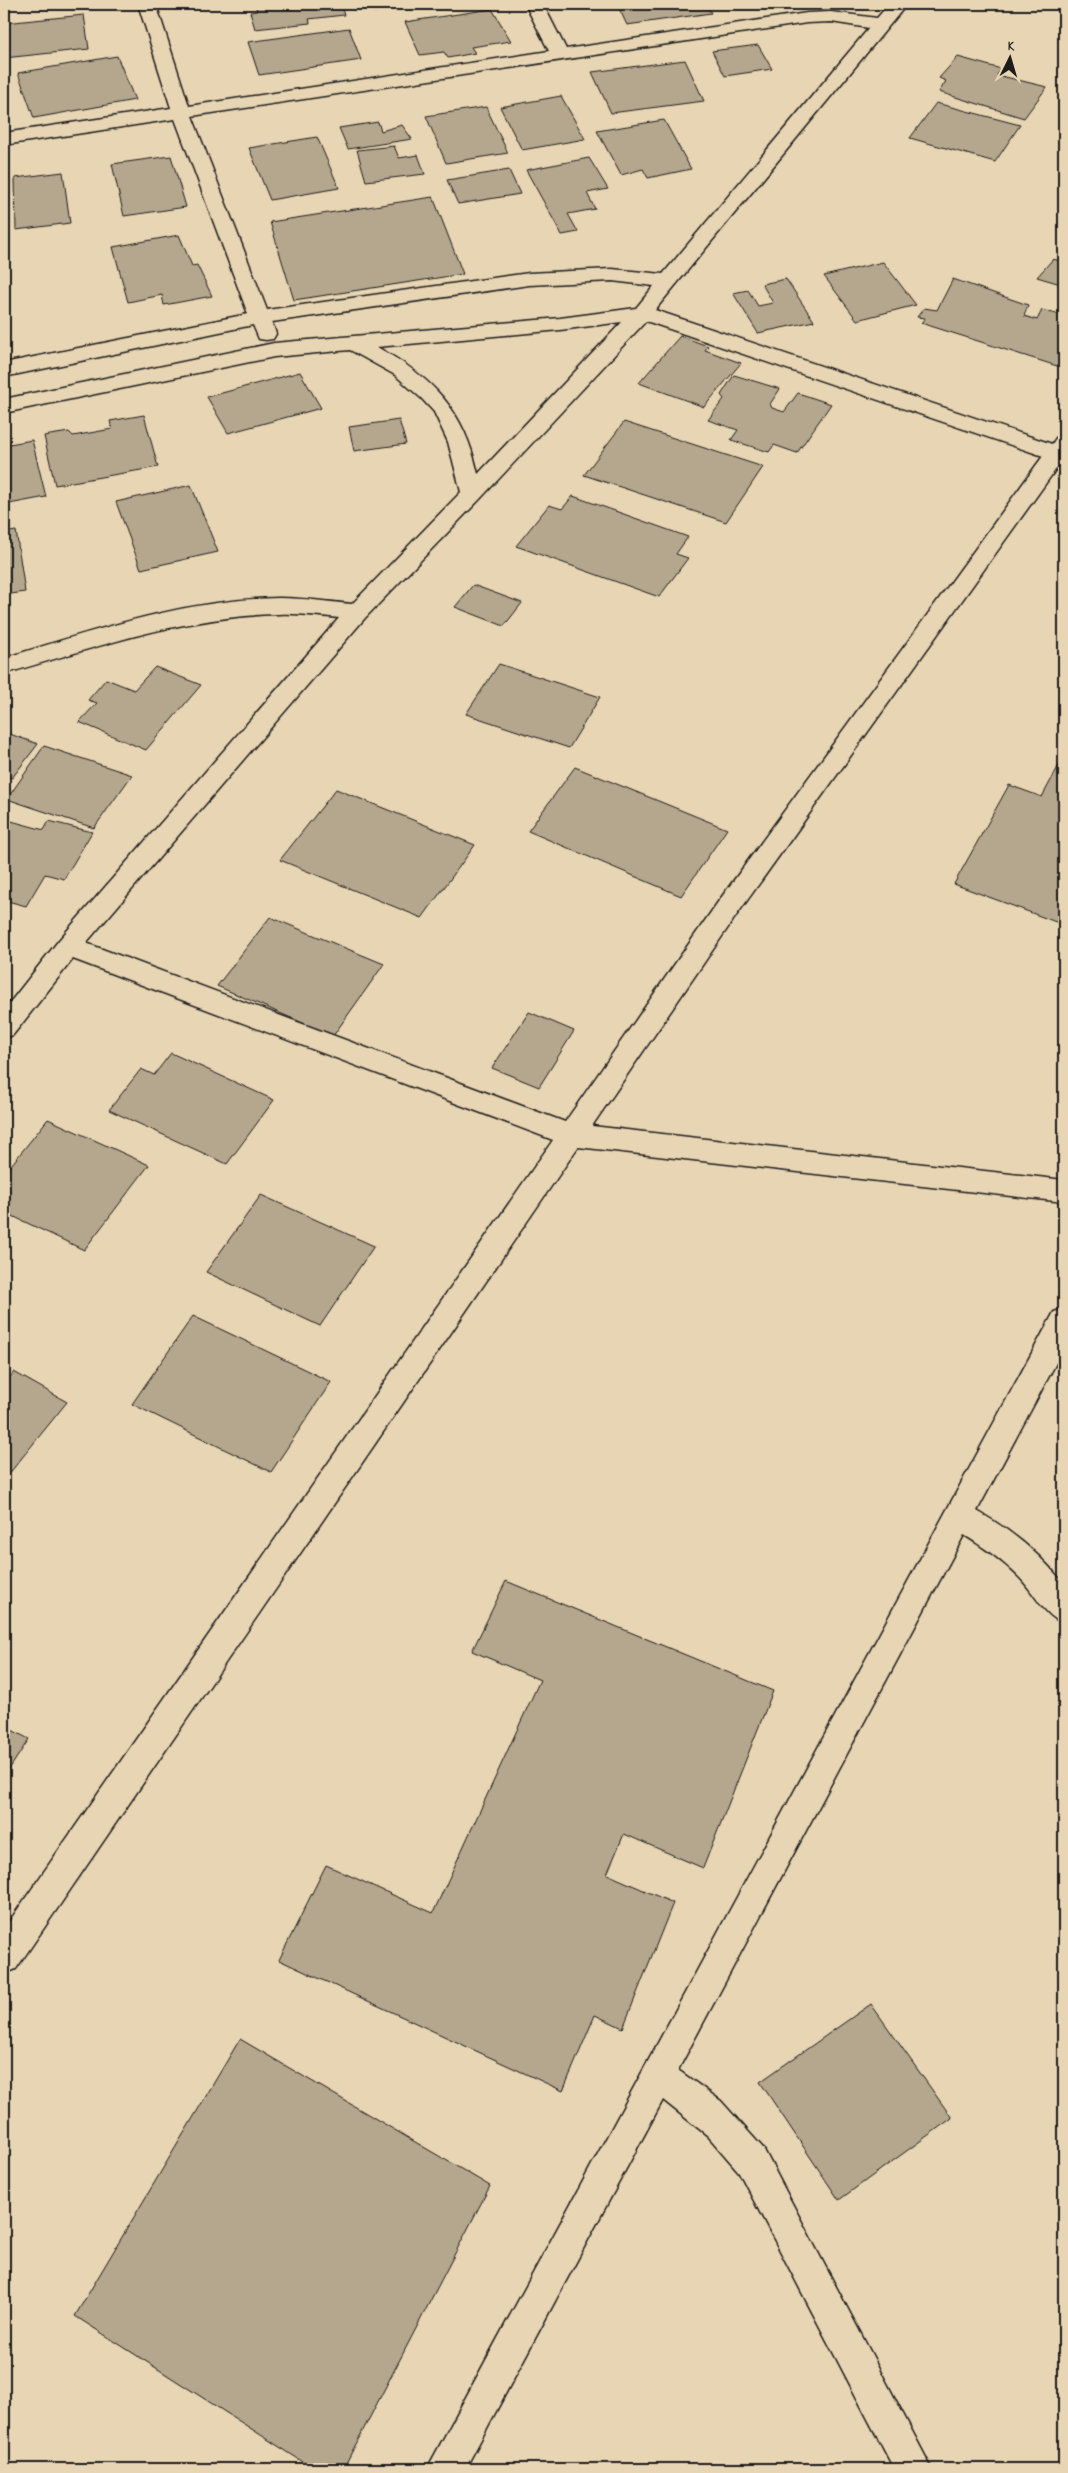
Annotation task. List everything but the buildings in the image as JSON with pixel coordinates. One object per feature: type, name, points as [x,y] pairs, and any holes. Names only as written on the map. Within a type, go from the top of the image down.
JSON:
[{"type":"street","points":[[147,4],[181,111],[258,318],[274,350]]},
{"type":"street","points":[[534,4],[560,55]]},
{"type":"street","points":[[4,1028],[68,947],[357,612],[472,494],[642,313],[898,4]]},
{"type":"street","points":[[4,139],[806,18],[831,17],[882,24]]},
{"type":"street","points":[[4,370],[258,318],[529,279],[612,275],[668,281]]},
{"type":"street","points":[[4,406],[274,350],[560,324],[642,313],[1062,451],[728,909],[4,1957]]},
{"type":"street","points":[[352,343],[395,364],[422,384],[443,408],[459,441],[472,494]]},
{"type":"street","points":[[4,666],[128,629],[207,614],[278,606],[357,612]]},
{"type":"street","points":[[68,947],[571,1135],[1064,1191]]},
{"type":"street","points":[[445,2469],[1064,1322]]},
{"type":"street","points":[[959,1516],[984,1529],[1014,1550],[1031,1566],[1064,1609]]},
{"type":"street","points":[[657,2077],[702,2105],[728,2130],[751,2160],[914,2469]]}]
